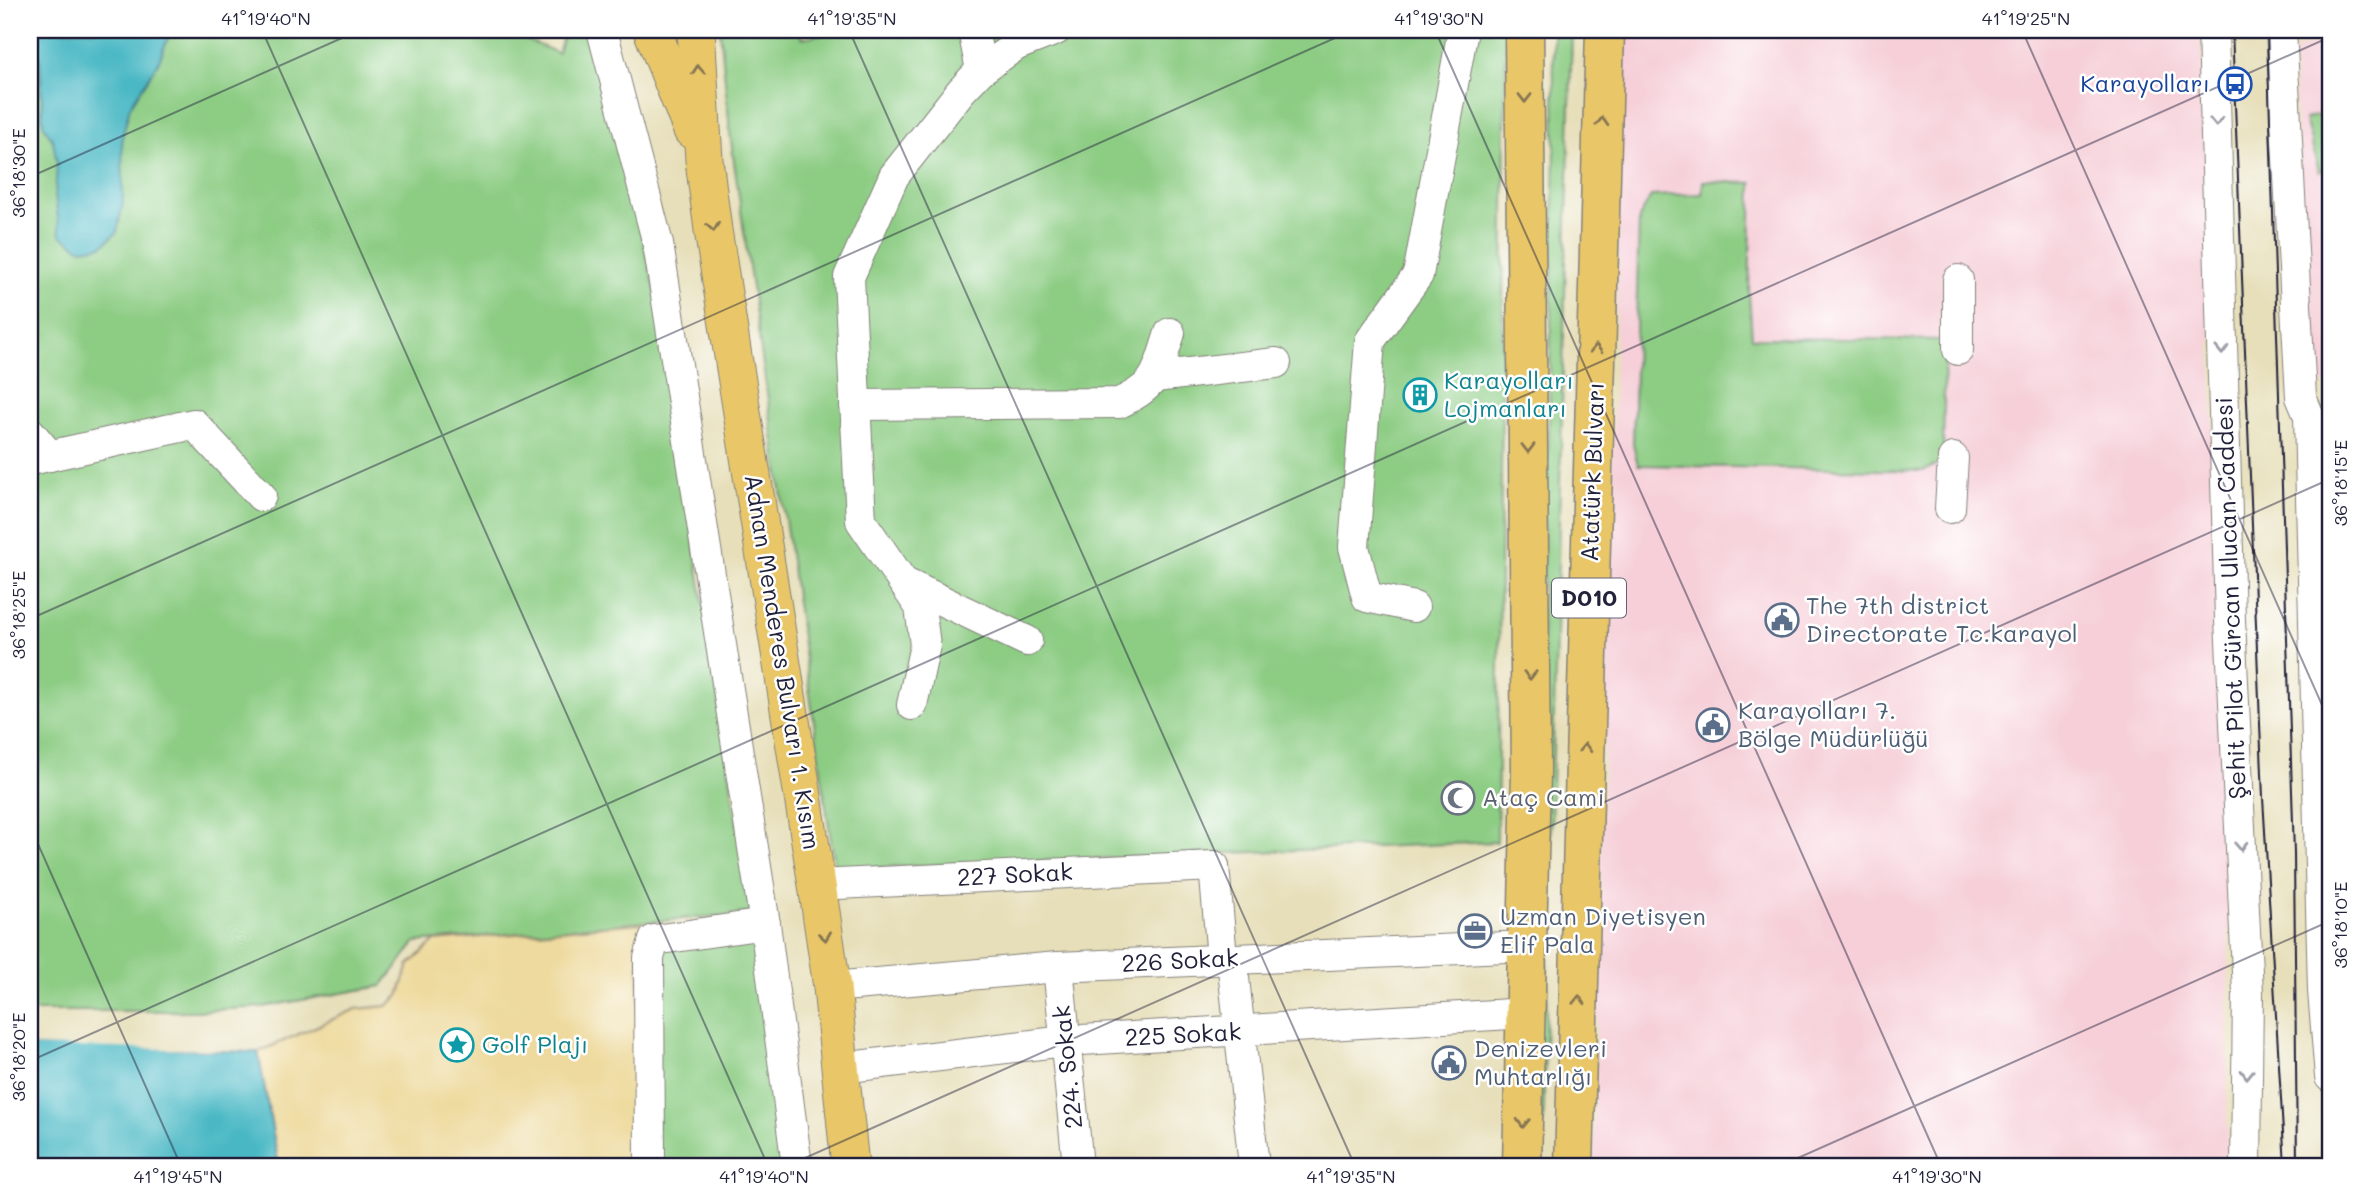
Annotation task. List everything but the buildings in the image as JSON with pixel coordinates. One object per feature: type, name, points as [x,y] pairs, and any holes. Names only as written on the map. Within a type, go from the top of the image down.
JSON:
[{"type":"highway","name":"D010","points":[[1522,1166],[1531,772],[1524,30]]},
{"type":"highway","name":"Atatürk Bulvarı","points":[[1574,1166],[1605,30]]},
{"type":"main road","name":"Adnan Menderes Bulvarı 1. Kısım","points":[[652,30],[704,160]]},
{"type":"main road","name":"Adnan Menderes Bulvarı 1. Kısım","points":[[695,30],[704,160],[832,987],[850,1166]]},
{"type":"street","points":[[603,30],[658,244],[765,925],[797,1166]]},
{"type":"street","points":[[973,30],[981,70]]},
{"type":"street","points":[[912,705],[925,645],[920,607],[907,584],[861,521],[849,277],[894,176],[961,91],[981,70],[1017,45],[1056,30]]},
{"type":"street","points":[[1414,607],[1367,597],[1354,547],[1370,341],[1418,275],[1462,30]]},
{"type":"street","name":"Şehit Pilot Gürcan Ulucan Caddesi","points":[[2213,30],[2230,620],[2248,993],[2246,1166]]},
{"type":"street","points":[[2281,30],[2301,397],[2320,409],[2315,557],[2330,1077]]},
{"type":"street","points":[[1958,280],[1958,350]]},
{"type":"street","points":[[855,405],[1119,403],[1144,392],[1156,377],[1170,334]]},
{"type":"street","points":[[1156,377],[1276,363]]},
{"type":"street","points":[[30,432],[40,458],[194,424],[261,496]]},
{"type":"street","points":[[1950,508],[1953,458]]},
{"type":"street","points":[[2315,557],[2330,598]]},
{"type":"street","points":[[907,584],[1027,641]]},
{"type":"street","name":"227 Sokak","points":[[817,884],[1214,866],[1227,958]]},
{"type":"street","points":[[650,1166],[649,958],[654,940],[765,925]]},
{"type":"street","name":"226 Sokak","points":[[832,987],[1058,967],[1528,946]]},
{"type":"street","points":[[1227,958],[1240,1032],[1254,1166]]},
{"type":"street","name":"224. Sokak","points":[[1058,967],[1078,1166]]},
{"type":"street","name":"225 Sokak","points":[[841,1068],[1065,1041],[1527,1013]]},
{"type":"shaded area","name":"Karayolları 7. Bölge Müdürlüğü","points":[[1624,30],[2201,30],[2229,921],[2227,1166],[1593,1166]]},
{"type":"shaded area","points":[[2330,39],[2330,382],[2307,390],[2293,50]]},
{"type":"green space","points":[[30,30],[528,30],[526,40],[558,53],[565,30],[593,30],[656,294],[751,913],[416,942],[382,986],[262,1007],[197,1011],[30,1011]]},
{"type":"green space","points":[[720,30],[799,30],[801,38],[846,30],[1506,30],[1497,842],[835,869],[731,141]]},
{"type":"green space","points":[[1553,30],[1572,30],[1542,1166],[1533,1166],[1545,462],[1548,458],[1555,149]]},
{"type":"green space","points":[[2330,112],[2330,168],[2319,171],[2305,119]]},
{"type":"green space","points":[[1703,181],[1752,183],[1749,293],[1752,338],[1945,340],[1943,461],[1924,471],[1638,465],[1633,445],[1639,218],[1651,196],[1702,194]]},
{"type":"green space","points":[[759,941],[790,1166],[656,1166],[656,945]]},
{"type":"sand","name":"Golf Plajı","points":[[650,922],[639,937],[639,1166],[279,1166],[258,1052],[356,1009],[387,1006],[399,996],[409,965],[435,941]]},
{"type":"water","points":[[31,30],[171,30],[158,63],[130,107],[122,138],[123,202],[117,232],[102,246],[82,249],[60,235],[55,195],[57,164],[53,141],[43,124],[40,61]]},
{"type":"water","points":[[86,1045],[258,1052],[279,1166],[30,1166],[30,1046]]},
{"type":"pier","points":[[86,1042],[261,1051],[30,1046],[30,1043]]},
{"type":"tram line","points":[[2232,30],[2263,798],[2285,1166]]},
{"type":"tram line","points":[[2267,30],[2294,853],[2297,1166]]},
{"type":"place","name":"Karayolları","points":[[2235,84]]},
{"type":"place","name":"Karayolları Lojmanları","points":[[1420,395]]},
{"type":"place","name":"The 7th district Directorate Tc.karayol","points":[[1782,620]]},
{"type":"place","name":"Karayolları 7. Bölge Müdürlüğü","points":[[1713,725]]},
{"type":"place","name":"Ataç Cami","points":[[1458,798]]},
{"type":"place","name":"Uzman Diyetisyen Elif Pala","points":[[1475,931]]},
{"type":"place","name":"Golf Plajı","points":[[457,1045]]},
{"type":"place","name":"Denizevleri Muhtarlığı","points":[[1449,1063]]}]
